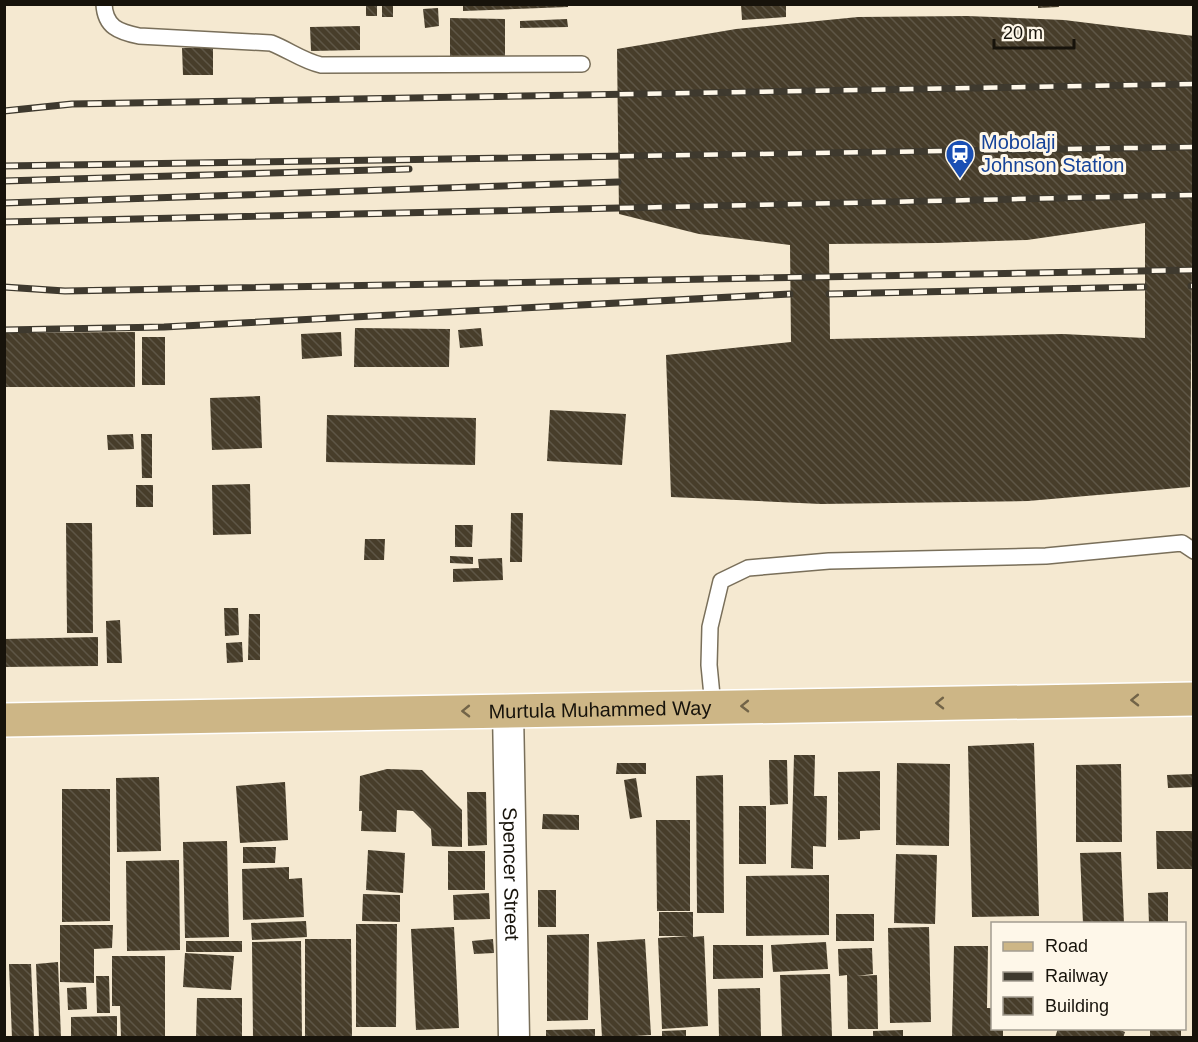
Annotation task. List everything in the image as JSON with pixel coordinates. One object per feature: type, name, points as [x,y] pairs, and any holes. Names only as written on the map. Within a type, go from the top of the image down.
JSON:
[{"type":"main road","name":"Murtula Muhammed Way","points":[[4,720],[1194,699]]},
{"type":"street","name":"Spencer Street","points":[[507,710],[514,1038]]},
{"type":"lane","points":[[104,4],[104,13],[111,26],[122,33],[139,36],[271,43],[290,50],[305,61],[321,65],[582,64]]},
{"type":"lane","points":[[713,706],[709,665],[710,627],[722,581],[748,568],[829,561],[1046,556],[1182,543],[1194,551]]},
{"type":"building","points":[[366,4],[377,4],[377,16],[366,16]]},
{"type":"building","points":[[382,4],[393,4],[393,17],[382,17]]},
{"type":"building","points":[[463,4],[568,4],[568,7],[463,11]]},
{"type":"building","points":[[786,4],[786,17],[742,20],[741,5]]},
{"type":"building","points":[[1038,4],[1059,4],[1059,7],[1038,8]]},
{"type":"building","points":[[438,8],[439,26],[425,28],[423,9]]},
{"type":"building","name":"Mobolaji Johnson Station","points":[[967,16],[1064,20],[1194,36],[1190,487],[1028,501],[821,504],[671,497],[666,355],[791,342],[790,245],[699,234],[619,214],[617,49],[736,29],[858,17]],"holes":[[[1145,223],[1145,338],[1063,334],[830,339],[829,244],[1027,240]]]},
{"type":"building","points":[[450,18],[505,19],[505,58],[450,58]]},
{"type":"building","points":[[567,19],[568,27],[520,28],[520,21]]},
{"type":"building","points":[[360,26],[360,50],[311,51],[310,27]]},
{"type":"building","points":[[213,47],[213,75],[183,75],[182,48]]},
{"type":"building","points":[[355,328],[450,329],[449,367],[354,367]]},
{"type":"building","points":[[481,328],[483,346],[460,348],[458,330]]},
{"type":"building","points":[[135,332],[135,387],[4,387],[4,333]]},
{"type":"building","points":[[341,332],[342,356],[302,359],[301,334]]},
{"type":"building","points":[[142,337],[165,337],[165,385],[142,385]]},
{"type":"building","points":[[260,396],[262,448],[212,450],[210,398]]},
{"type":"building","points":[[550,410],[626,414],[622,465],[547,461]]},
{"type":"building","points":[[327,415],[476,418],[475,465],[326,462]]},
{"type":"building","points":[[133,434],[134,449],[108,450],[107,435]]},
{"type":"building","points":[[141,434],[152,434],[152,478],[142,478]]},
{"type":"building","points":[[250,484],[251,534],[213,535],[212,485]]},
{"type":"building","points":[[136,485],[153,485],[153,507],[136,507]]},
{"type":"building","points":[[511,513],[523,513],[522,562],[510,562]]},
{"type":"building","points":[[66,523],[92,523],[93,633],[67,633]]},
{"type":"building","points":[[455,525],[473,525],[472,547],[455,547]]},
{"type":"building","points":[[365,539],[385,539],[384,560],[364,560]]},
{"type":"building","points":[[450,556],[473,557],[473,564],[450,563]]},
{"type":"building","points":[[502,558],[503,580],[453,582],[453,569],[479,568],[478,559]]},
{"type":"building","points":[[224,608],[238,608],[239,635],[225,636]]},
{"type":"building","points":[[249,614],[260,614],[260,660],[248,660]]},
{"type":"building","points":[[120,620],[122,663],[107,663],[106,621]]},
{"type":"building","points":[[98,637],[98,666],[4,667],[4,639]]},
{"type":"building","points":[[242,642],[243,662],[227,663],[226,643]]},
{"type":"building","points":[[1034,743],[1039,916],[972,917],[968,746]]},
{"type":"building","points":[[794,755],[815,755],[814,796],[827,796],[826,847],[813,846],[813,869],[791,868]]},
{"type":"building","points":[[769,760],[787,760],[788,804],[770,805]]},
{"type":"building","points":[[617,763],[646,763],[646,774],[616,774]]},
{"type":"building","points":[[897,763],[950,764],[949,846],[896,845]]},
{"type":"building","points":[[1121,764],[1122,842],[1076,842],[1076,765]]},
{"type":"building","points":[[387,769],[422,770],[462,810],[462,847],[432,846],[431,829],[413,811],[397,810],[396,832],[361,831],[360,776]]},
{"type":"building","points":[[880,771],[880,830],[860,831],[860,839],[838,840],[838,772]]},
{"type":"building","points":[[1194,774],[1194,787],[1168,788],[1167,775]]},
{"type":"building","points":[[723,775],[724,913],[697,913],[696,776]]},
{"type":"building","points":[[159,777],[161,851],[117,852],[116,778]]},
{"type":"building","points":[[636,778],[642,817],[630,819],[624,780]]},
{"type":"building","points":[[285,782],[288,840],[240,843],[236,786]]},
{"type":"building","points":[[62,789],[110,789],[110,921],[62,922]]},
{"type":"building","points":[[467,792],[486,792],[487,845],[468,846]]},
{"type":"building","points":[[739,806],[766,806],[766,864],[739,864]]},
{"type":"building","points":[[543,814],[579,815],[579,830],[542,829]]},
{"type":"building","points":[[656,820],[690,820],[690,911],[657,911]]},
{"type":"building","points":[[1156,831],[1194,831],[1194,869],[1157,869]]},
{"type":"building","points":[[227,841],[229,937],[185,938],[183,842]]},
{"type":"building","points":[[243,847],[276,847],[275,863],[243,863]]},
{"type":"building","points":[[368,850],[405,853],[403,893],[366,890]]},
{"type":"building","points":[[448,851],[485,851],[485,890],[448,890]]},
{"type":"building","points":[[1121,852],[1124,922],[1083,922],[1080,853]]},
{"type":"building","points":[[896,854],[937,855],[935,924],[894,923]]},
{"type":"building","points":[[179,860],[180,950],[127,951],[126,861]]},
{"type":"building","points":[[289,867],[289,879],[302,878],[304,917],[243,920],[242,869]]},
{"type":"building","points":[[829,875],[829,935],[746,936],[746,876]]},
{"type":"building","points":[[538,890],[556,890],[556,927],[538,927]]},
{"type":"building","points":[[1168,892],[1168,922],[1149,922],[1148,893]]},
{"type":"building","points":[[489,893],[490,919],[454,920],[453,895]]},
{"type":"building","points":[[363,894],[400,895],[400,922],[362,921]]},
{"type":"building","points":[[659,912],[693,912],[693,937],[704,936],[708,1026],[662,1029],[658,938],[689,936],[659,936]]},
{"type":"building","points":[[836,914],[874,914],[874,941],[836,941]]},
{"type":"building","points":[[306,921],[307,937],[252,940],[251,923]]},
{"type":"building","points":[[356,924],[397,924],[396,1027],[356,1027]]},
{"type":"building","points":[[60,925],[113,925],[112,948],[94,949],[94,983],[60,982]]},
{"type":"building","points":[[454,927],[459,1028],[416,1030],[411,929]]},
{"type":"building","points":[[929,927],[931,1022],[890,1023],[888,928]]},
{"type":"building","points":[[589,934],[588,1020],[547,1021],[547,935]]},
{"type":"building","points":[[305,939],[351,939],[352,1038],[305,1038]]},
{"type":"building","points":[[493,939],[494,953],[474,954],[472,941]]},
{"type":"building","points":[[645,939],[651,1035],[602,1038],[597,942]]},
{"type":"building","points":[[186,941],[242,941],[242,952],[186,952]]},
{"type":"building","points":[[301,941],[302,1038],[253,1038],[252,942]]},
{"type":"building","points":[[826,942],[828,969],[773,972],[771,945]]},
{"type":"building","points":[[713,945],[763,945],[763,978],[713,979]]},
{"type":"building","points":[[954,946],[988,946],[987,1008],[991,1008],[991,1030],[1003,1030],[1003,1038],[952,1038]]},
{"type":"building","points":[[872,948],[873,974],[857,976],[877,975],[878,1029],[848,1029],[847,975],[839,976],[838,949]]},
{"type":"building","points":[[185,953],[234,956],[231,990],[183,987]]},
{"type":"building","points":[[112,956],[165,956],[165,1038],[121,1038],[120,1006],[112,1006]]},
{"type":"building","points":[[58,962],[61,1038],[39,1038],[36,964]]},
{"type":"building","points":[[9,964],[31,964],[34,1038],[12,1038]]},
{"type":"building","points":[[830,974],[832,1038],[782,1038],[780,975]]},
{"type":"building","points":[[96,976],[109,976],[110,1013],[97,1013]]},
{"type":"building","points":[[86,987],[87,1009],[68,1010],[67,988]]},
{"type":"building","points":[[760,988],[761,1038],[719,1038],[718,989]]},
{"type":"building","points":[[197,998],[242,998],[242,1038],[196,1038]]},
{"type":"building","points":[[117,1016],[117,1038],[71,1038],[71,1017]]},
{"type":"building","points":[[595,1029],[595,1038],[546,1038],[546,1030]]},
{"type":"building","points":[[686,1030],[686,1038],[662,1038],[662,1031]]},
{"type":"building","points":[[903,1030],[903,1038],[873,1038],[873,1031]]},
{"type":"building","points":[[1057,1030],[1120,1030],[1125,1032],[1123,1038],[1055,1038]]},
{"type":"building","points":[[1150,1030],[1181,1030],[1181,1038],[1150,1038]]},
{"type":"railway","points":[[4,111],[72,104],[1194,84]]},
{"type":"railway","points":[[4,166],[1194,147]]},
{"type":"railway","points":[[4,181],[409,169]]},
{"type":"railway","points":[[4,203],[618,182]]},
{"type":"railway","points":[[4,222],[1194,195]]},
{"type":"railway","points":[[4,287],[65,291],[1194,270]]},
{"type":"railway","points":[[829,294],[1144,287]]},
{"type":"railway","points":[[4,330],[164,327],[790,294]]},
{"type":"place","name":"Mobolaji Johnson Station","points":[[960,180]]}]
